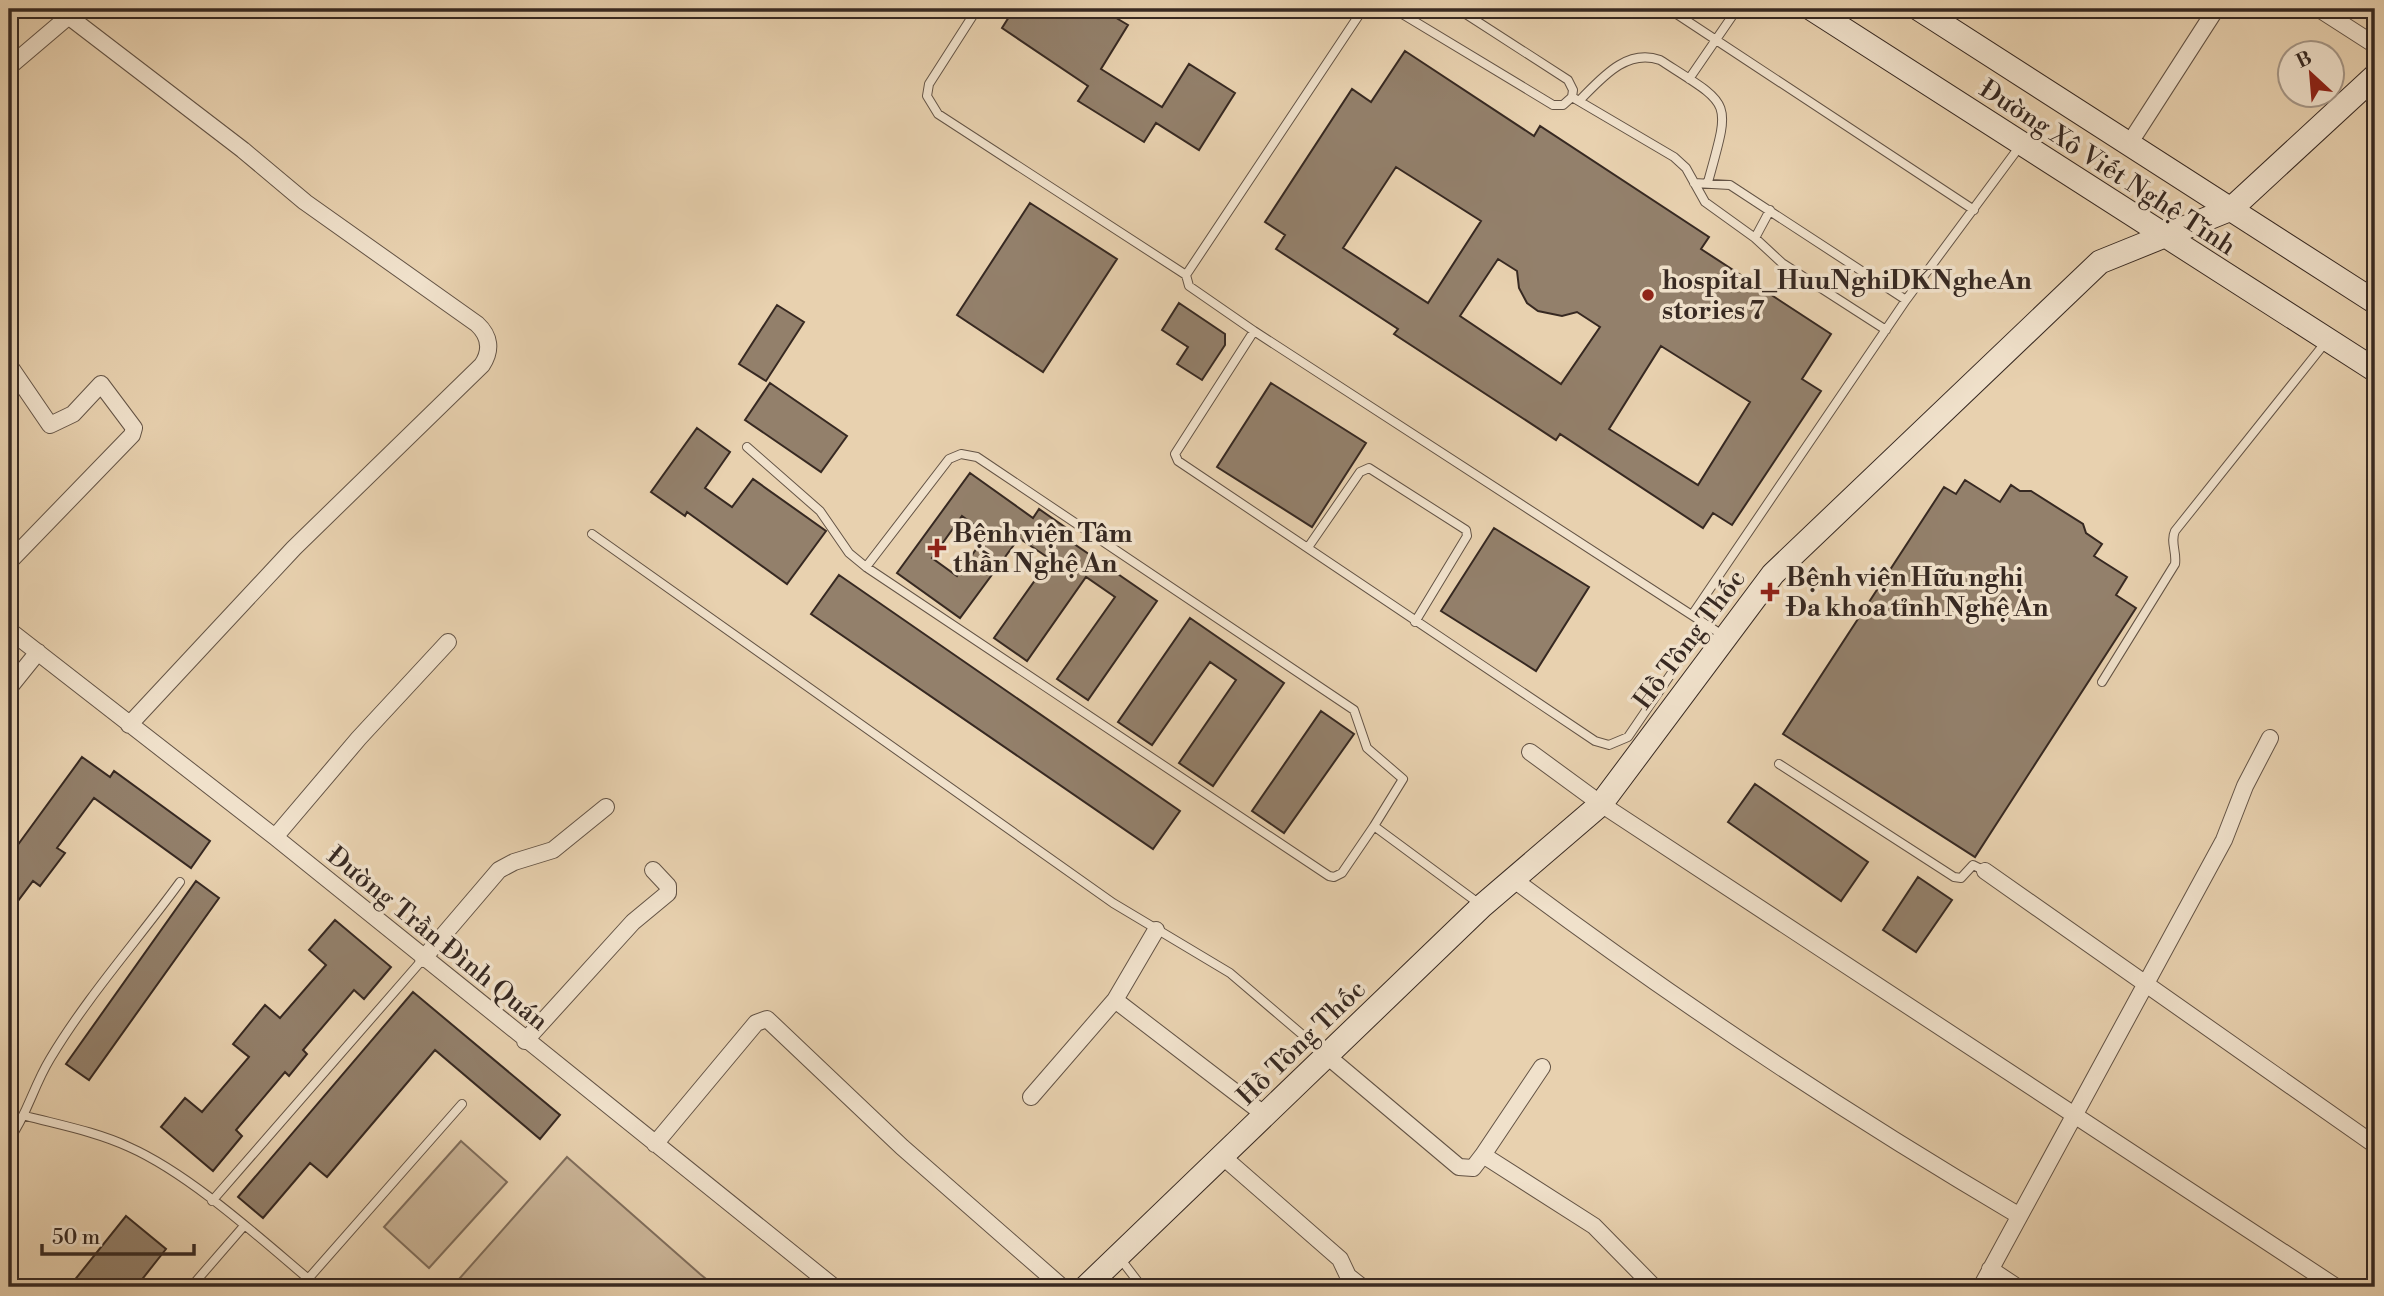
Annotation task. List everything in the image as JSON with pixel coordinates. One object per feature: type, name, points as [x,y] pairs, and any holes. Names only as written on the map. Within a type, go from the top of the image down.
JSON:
[{"type":"street","name":"Đường Xô Viết Nghệ Tĩnh","points":[[1812,9],[2375,370]]},
{"type":"street","name":"Đường Xô Viết Nghệ Tĩnh","points":[[1920,9],[2375,302]]},
{"type":"street","points":[[2129,144],[2216,9]]},
{"type":"street","points":[[2319,9],[2375,46]]},
{"type":"street","points":[[9,67],[64,12],[243,150],[305,202],[477,324],[489,342],[488,354],[482,365],[294,548],[129,725]]},
{"type":"street","name":"Hồ Tông Thốc","points":[[1086,1287],[1482,906],[1601,804],[1715,630],[2100,262],[2231,209],[2375,76]]},
{"type":"street","points":[[9,365],[50,425],[74,414],[101,384],[134,428],[132,435],[9,562]]},
{"type":"street","name":"Đường Trần Đình Quán","points":[[9,630],[275,837],[423,959],[834,1287]]},
{"type":"street","points":[[275,837],[354,744],[448,642]]},
{"type":"street","points":[[9,688],[37,652]]},
{"type":"street","points":[[1981,1287],[2224,840],[2245,786],[2270,738]]},
{"type":"street","points":[[1530,752],[1601,804],[2336,1287]]},
{"type":"street","points":[[423,959],[499,870],[514,862],[553,850],[606,807]]},
{"type":"street","points":[[525,1041],[633,922],[667,893],[668,886],[653,870]]},
{"type":"street","points":[[1985,871],[2146,987],[2370,1141],[2375,1124]]},
{"type":"street","points":[[1513,879],[1668,992],[1874,1130],[2018,1215]]},
{"type":"street","points":[[1031,1097],[1115,1000],[1156,930]]},
{"type":"street","points":[[1115,1000],[1265,1115]]},
{"type":"street","points":[[655,1144],[756,1023],[767,1019],[902,1147],[1062,1287]]},
{"type":"street","points":[[1326,1055],[1459,1167],[1473,1168],[1542,1067]]},
{"type":"street","points":[[1483,1155],[1594,1226],[1654,1287]]},
{"type":"street","points":[[1222,1156],[1340,1259],[1348,1276],[1362,1287]]},
{"type":"street","points":[[1990,1269],[2017,1287]]},
{"type":"lane","points":[[977,9],[929,84],[927,96],[930,106],[1186,275],[1189,286],[1254,331],[1715,630],[1634,732],[1623,741],[1609,745],[1595,741],[1415,622],[1309,546],[1175,457],[1254,331]]},
{"type":"lane","points":[[1344,9],[1357,18]]},
{"type":"lane","points":[[1186,275],[1363,9]]},
{"type":"lane","points":[[1394,9],[1553,105],[1563,105],[1575,99],[1609,70],[1631,58],[1651,57],[1660,60],[1717,99],[1724,119],[1709,182]]},
{"type":"lane","points":[[1458,9],[1568,80],[1575,99],[1674,156],[1686,168],[1705,202],[1755,238],[1782,263],[1886,330]]},
{"type":"lane","points":[[1669,9],[1974,210]]},
{"type":"lane","points":[[1689,79],[1737,9]]},
{"type":"lane","points":[[1692,615],[1906,300],[2022,144]]},
{"type":"lane","points":[[1694,183],[1730,185],[1906,300]]},
{"type":"lane","points":[[1755,238],[1770,211]]},
{"type":"lane","points":[[2102,682],[2175,564],[2175,531],[2327,340]]},
{"type":"lane","points":[[747,447],[820,511],[849,553],[866,567],[1329,876],[1342,873],[1402,779],[1367,748],[1354,710],[977,457],[961,454],[949,459],[866,567]]},
{"type":"lane","points":[[1309,546],[1360,472],[1369,468],[1466,530],[1468,536],[1415,622]]},
{"type":"lane","points":[[592,534],[1113,903],[1230,973],[1326,1055]]},
{"type":"lane","points":[[1779,764],[1954,877],[1961,878],[1973,865],[1985,871]]},
{"type":"lane","points":[[1374,826],[1482,906]]},
{"type":"lane","points":[[9,1140],[26,1116],[38,1082],[57,1048],[180,883]]},
{"type":"lane","points":[[212,1200],[423,959]]},
{"type":"lane","points":[[308,1279],[462,1104]]},
{"type":"lane","points":[[26,1116],[128,1146],[157,1161],[212,1200],[318,1287]]},
{"type":"lane","points":[[191,1287],[243,1227]]},
{"type":"lane","points":[[1119,1257],[1142,1287]]},
{"type":"shaded area","points":[[461,1141],[507,1182],[429,1268],[384,1227]]},
{"type":"shaded area","points":[[567,1157],[700,1274],[716,1287],[452,1287]]},
{"type":"building","points":[[1014,9],[1101,9],[1128,25],[1101,69],[1162,107],[1189,64],[1235,93],[1199,150],[1156,123],[1144,142],[1078,101],[1088,86],[1002,28]]},
{"type":"building","name":"hospital_HuuNghiDKNgheAn stories 7","points":[[1405,51],[1534,136],[1540,126],[1709,237],[1701,249],[1831,334],[1802,379],[1821,391],[1732,525],[1713,513],[1703,528],[1560,434],[1556,440],[1394,334],[1398,329],[1276,249],[1285,235],[1265,222],[1352,89],[1371,102]],"holes":[[[1396,167],[1481,221],[1428,303],[1343,248]],[[1498,259],[1517,271],[1519,288],[1527,303],[1538,311],[1562,316],[1577,312],[1600,327],[1561,384],[1460,316]],[[1661,346],[1750,402],[1698,485],[1609,429]]]},
{"type":"building","points":[[1030,203],[1117,259],[1043,372],[957,315]]},
{"type":"building","points":[[1179,303],[1225,334],[1225,345],[1202,380],[1177,364],[1188,347],[1162,330]]},
{"type":"building","points":[[777,305],[804,322],[766,381],[739,364]]},
{"type":"building","points":[[770,383],[847,436],[821,472],[745,420]]},
{"type":"building","points":[[1271,383],[1366,443],[1312,527],[1217,467]]},
{"type":"building","points":[[697,428],[730,452],[705,488],[732,507],[753,479],[826,531],[787,584],[687,512],[685,516],[651,492]]},
{"type":"building","points":[[970,473],[1033,518],[1039,509],[1072,532],[1067,539],[1157,601],[1088,700],[1057,679],[1115,597],[1086,577],[1027,661],[994,638],[1050,559],[1019,538],[960,618],[897,573]],"holes":[[[962,516],[987,534],[957,576],[932,558]]]},
{"type":"building","points":[[1965,480],[2000,502],[2011,485],[2020,491],[2031,491],[2083,524],[2086,533],[2102,544],[2094,556],[2127,577],[2116,595],[2136,608],[1975,857],[1783,734],[1944,487],[1956,494]]},
{"type":"building","points":[[1494,528],[1589,587],[1536,671],[1441,611]]},
{"type":"building","points":[[839,575],[1180,811],[1153,849],[811,614]]},
{"type":"building","points":[[1190,618],[1284,683],[1213,786],[1179,763],[1236,680],[1210,662],[1152,745],[1118,722]]},
{"type":"building","points":[[1321,711],[1354,734],[1284,833],[1252,811]]},
{"type":"building","points":[[82,757],[110,777],[114,771],[210,841],[191,868],[94,798],[57,848],[65,853],[40,886],[33,881],[9,913],[9,857]]},
{"type":"building","points":[[1755,784],[1868,862],[1841,901],[1728,822]]},
{"type":"building","points":[[1918,877],[1952,900],[1916,952],[1883,930]]},
{"type":"building","points":[[196,881],[219,898],[89,1080],[66,1064]]},
{"type":"building","points":[[335,920],[391,967],[364,999],[354,990],[303,1050],[307,1054],[289,1076],[285,1072],[236,1130],[242,1136],[213,1171],[161,1127],[185,1098],[202,1112],[249,1057],[233,1044],[265,1005],[280,1018],[326,965],[309,950]]},
{"type":"building","points":[[413,992],[560,1115],[540,1139],[435,1050],[327,1177],[310,1163],[263,1218],[238,1197]]},
{"type":"building","points":[[126,1216],[166,1249],[136,1287],[69,1287]]},
{"type":"place","name":"hospital_HuuNghiDKNgheAn stories 7","points":[[1648,295]]},
{"type":"place","name":"Bệnh viện Tâm thần Nghệ An","points":[[937,548]]},
{"type":"place","name":"Bệnh viện Hữu nghị Đa khoa tỉnh Nghệ An","points":[[1770,592]]}]
